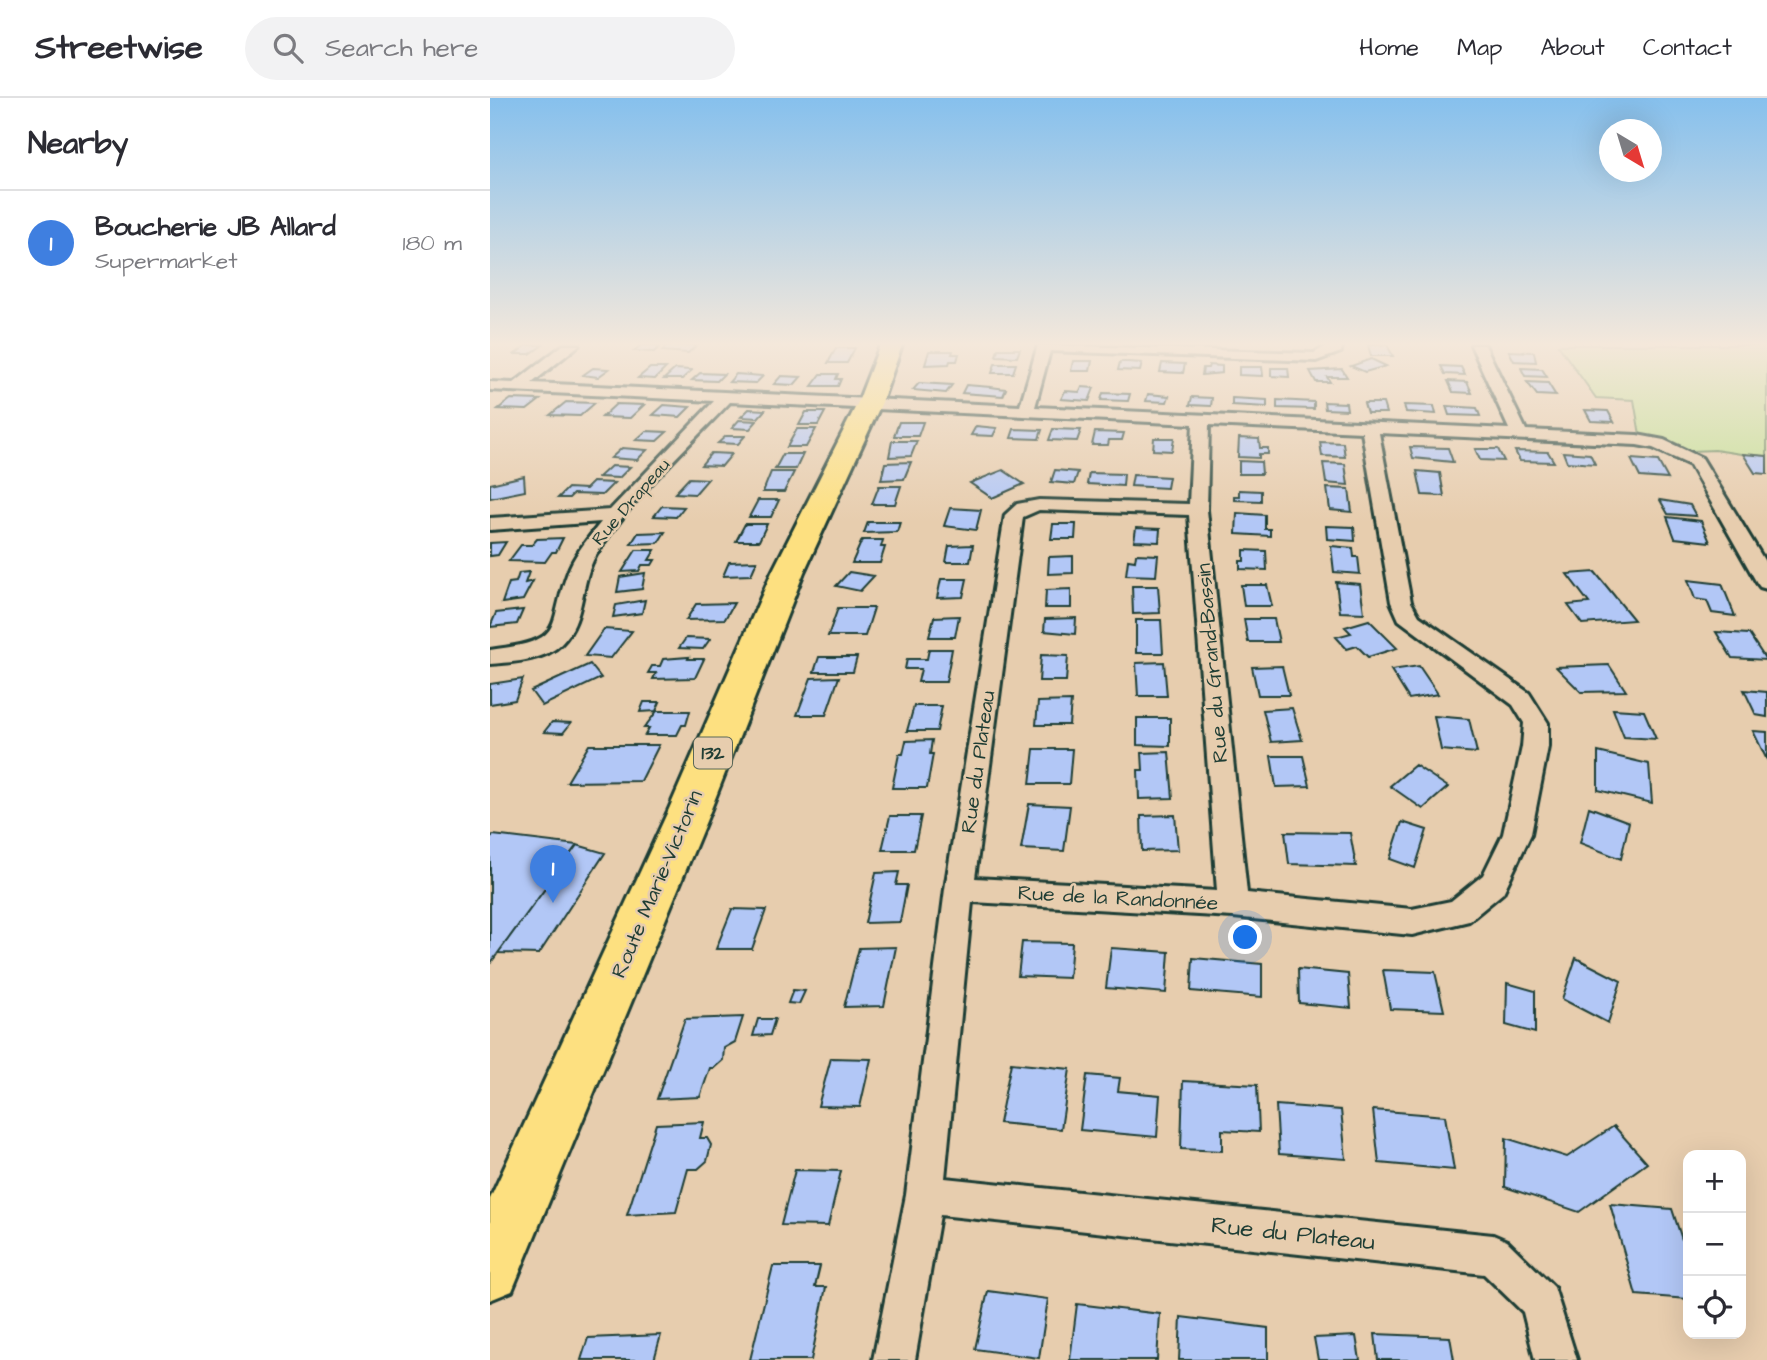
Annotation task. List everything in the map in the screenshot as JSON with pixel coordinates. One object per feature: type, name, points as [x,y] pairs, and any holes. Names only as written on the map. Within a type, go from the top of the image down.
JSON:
[{"type":"main road","name":"Route Marie-Victorin","points":[[490,1269],[690,809],[788,572],[869,404]]},
{"type":"street","name":"Rue Drapeau","points":[[490,657],[534,650],[556,637],[584,558],[617,515],[720,404]]},
{"type":"street","points":[[897,404],[1026,413],[1637,440],[1658,444],[1696,462],[1767,583]]},
{"type":"street","points":[[1026,413],[1029,404]]},
{"type":"street","points":[[1505,404],[1520,435]]},
{"type":"street","name":"Rue du Grand-Bassin","points":[[1201,421],[1198,510],[1233,904]]},
{"type":"street","name":"Rue de la Randonnée","points":[[959,889],[1233,904],[1412,922],[1459,912],[1493,884],[1517,834],[1535,747],[1536,723],[1521,699],[1410,620],[1401,602],[1370,429]]},
{"type":"street","name":"Rue du Plateau","points":[[894,1360],[925,1195],[959,889],[1014,516],[1023,509],[1039,505],[1198,510]]},
{"type":"street","points":[[490,524],[617,515]]},
{"type":"street","name":"Rue du Plateau","points":[[925,1195],[1493,1255],[1540,1301],[1556,1360]]},
{"type":"green space","points":[[1635,404],[1767,404],[1767,458],[1715,450],[1691,451],[1640,435]]},
{"type":"building","points":[[505,404],[535,404],[527,410],[498,409]]},
{"type":"building","points":[[564,404],[594,404],[580,416],[550,415]]},
{"type":"building","points":[[616,404],[644,405],[630,418],[602,417]]},
{"type":"building","points":[[1190,404],[1211,404],[1211,406]]},
{"type":"building","points":[[1267,404],[1267,407],[1232,405]]},
{"type":"building","points":[[1277,404],[1314,404],[1314,409],[1277,408]]},
{"type":"building","points":[[1324,404],[1346,404],[1347,410],[1325,409]]},
{"type":"building","points":[[1364,404],[1383,404],[1386,413],[1367,413]]},
{"type":"building","points":[[664,405],[690,407],[680,417],[653,415]]},
{"type":"building","points":[[1404,405],[1434,406],[1436,414],[1406,412]]},
{"type":"building","points":[[1446,406],[1477,408],[1480,416],[1449,415]]},
{"type":"building","points":[[749,409],[765,410],[758,418],[741,417]]},
{"type":"building","points":[[1585,410],[1608,411],[1614,422],[1591,421]]},
{"type":"building","points":[[806,412],[825,412],[818,425],[799,425]]},
{"type":"building","points":[[739,420],[757,421],[750,429],[732,428]]},
{"type":"building","points":[[899,422],[923,422],[918,436],[894,436]]},
{"type":"building","points":[[976,426],[997,428],[993,436],[971,435]]},
{"type":"building","points":[[797,429],[816,429],[806,447],[787,447]]},
{"type":"building","points":[[1014,429],[1042,430],[1039,439],[1011,438]]},
{"type":"building","points":[[1053,429],[1081,430],[1077,441],[1049,440]]},
{"type":"building","points":[[646,431],[667,432],[657,441],[636,440]]},
{"type":"building","points":[[1095,432],[1124,433],[1122,440],[1109,440],[1108,445],[1092,445]]},
{"type":"building","points":[[726,436],[745,436],[738,444],[718,443]]},
{"type":"building","points":[[1154,438],[1174,438],[1172,451],[1153,450]]},
{"type":"building","points":[[1239,438],[1259,439],[1260,448],[1268,448],[1268,454],[1259,454],[1259,458],[1238,457]]},
{"type":"building","points":[[892,441],[917,441],[911,456],[889,457]]},
{"type":"building","points":[[1320,442],[1343,443],[1345,457],[1322,456]]},
{"type":"building","points":[[1410,447],[1448,448],[1453,462],[1413,458]]},
{"type":"building","points":[[622,448],[647,450],[637,460],[611,458]]},
{"type":"building","points":[[1475,449],[1498,449],[1504,461],[1480,460]]},
{"type":"building","points":[[1515,451],[1548,452],[1554,462],[1520,461]]},
{"type":"building","points":[[1563,452],[1590,454],[1595,464],[1567,462]]},
{"type":"building","points":[[711,453],[732,454],[722,466],[701,465]]},
{"type":"building","points":[[783,454],[803,454],[796,469],[775,469]]},
{"type":"building","points":[[1743,454],[1767,456],[1767,474],[1755,473]]},
{"type":"building","points":[[1631,459],[1658,461],[1668,479],[1640,477]]},
{"type":"building","points":[[1239,461],[1261,462],[1262,474],[1239,474]]},
{"type":"building","points":[[911,462],[904,479],[881,480],[885,463]]},
{"type":"building","points":[[1323,463],[1345,464],[1348,485],[1326,483]]},
{"type":"building","points":[[611,466],[630,467],[619,478],[599,477]]},
{"type":"building","points":[[1003,470],[1024,484],[992,498],[970,483]]},
{"type":"building","points":[[1055,470],[1078,472],[1074,484],[1051,482]]},
{"type":"building","points":[[1417,471],[1440,473],[1444,496],[1422,495]]},
{"type":"building","points":[[771,472],[794,472],[784,492],[763,492]]},
{"type":"building","points":[[1089,473],[1124,474],[1123,486],[1087,484]]},
{"type":"building","points":[[1133,475],[1169,477],[1167,488],[1131,486]]},
{"type":"building","points":[[524,476],[525,491],[490,498],[490,484]]},
{"type":"building","points":[[689,478],[708,479],[695,494],[675,493]]},
{"type":"building","points":[[593,482],[614,483],[602,495],[573,494],[569,498],[558,498],[568,488],[586,489]]},
{"type":"building","points":[[879,486],[901,486],[895,504],[872,504]]},
{"type":"building","points":[[1327,488],[1349,489],[1352,512],[1330,510]]},
{"type":"building","points":[[1239,490],[1261,491],[1261,501],[1234,500],[1234,496],[1239,496]]},
{"type":"building","points":[[758,500],[779,500],[771,517],[749,517]]},
{"type":"building","points":[[1660,500],[1690,505],[1696,516],[1668,514]]},
{"type":"building","points":[[662,506],[684,507],[676,517],[654,516]]},
{"type":"building","points":[[950,508],[981,510],[976,530],[944,526]]},
{"type":"building","points":[[1237,513],[1265,515],[1265,529],[1270,529],[1270,536],[1236,534]]},
{"type":"building","points":[[1667,517],[1701,521],[1710,542],[1675,538]]},
{"type":"building","points":[[868,522],[900,522],[897,532],[864,533]]},
{"type":"building","points":[[745,524],[767,524],[759,541],[736,541]]},
{"type":"building","points":[[1053,524],[1076,524],[1075,539],[1051,539]]},
{"type":"building","points":[[1326,526],[1354,527],[1355,541],[1327,539]]},
{"type":"building","points":[[1136,528],[1160,529],[1159,542],[1134,541]]},
{"type":"building","points":[[665,532],[658,543],[631,544],[638,533]]},
{"type":"building","points":[[563,538],[556,552],[552,552],[545,562],[509,561],[521,545],[532,545],[537,539]]},
{"type":"building","points":[[862,540],[883,540],[881,547],[885,547],[880,563],[852,563]]},
{"type":"building","points":[[506,542],[498,555],[490,556],[490,543]]},
{"type":"building","points":[[973,545],[970,562],[946,562],[949,546]]},
{"type":"building","points":[[1331,546],[1353,548],[1354,557],[1358,557],[1360,574],[1334,572]]},
{"type":"building","points":[[636,550],[655,550],[649,560],[655,560],[652,565],[642,565],[639,571],[622,572]]},
{"type":"building","points":[[1244,550],[1266,551],[1267,570],[1240,569],[1240,561],[1244,561]]},
{"type":"building","points":[[1136,554],[1158,555],[1156,576],[1126,575],[1128,560],[1135,561]]},
{"type":"building","points":[[1073,556],[1073,573],[1048,574],[1049,557]]},
{"type":"building","points":[[757,561],[751,575],[723,576],[729,562]]},
{"type":"building","points":[[529,572],[525,583],[533,581],[523,600],[502,603],[509,583],[516,582],[519,573]]},
{"type":"building","points":[[849,572],[874,576],[860,591],[836,586]]},
{"type":"building","points":[[1595,572],[1634,620],[1582,624],[1568,605],[1589,603],[1567,574]]},
{"type":"building","points":[[645,573],[642,589],[617,592],[620,577]]},
{"type":"building","points":[[941,579],[967,579],[963,597],[937,598]]},
{"type":"building","points":[[1688,580],[1722,584],[1735,616],[1712,613],[1707,601],[1695,599]]},
{"type":"building","points":[[1336,582],[1360,584],[1364,613],[1340,612]]},
{"type":"building","points":[[1241,585],[1267,585],[1272,606],[1244,606]]},
{"type":"building","points":[[1132,586],[1158,586],[1160,613],[1133,614]]},
{"type":"building","points":[[1071,589],[1071,608],[1045,608],[1046,590]]},
{"type":"building","points":[[645,600],[642,613],[613,617],[616,605]]},
{"type":"building","points":[[734,603],[725,619],[686,620],[696,604]]},
{"type":"building","points":[[838,608],[874,608],[865,636],[828,636]]},
{"type":"building","points":[[523,610],[517,624],[490,627],[496,613]]},
{"type":"building","points":[[959,616],[955,637],[929,637],[934,617]]},
{"type":"building","points":[[1076,618],[1075,634],[1044,631],[1045,619]]},
{"type":"building","points":[[1244,619],[1274,619],[1279,642],[1248,642]]},
{"type":"building","points":[[1136,620],[1161,620],[1163,653],[1136,653]]},
{"type":"building","points":[[1369,620],[1397,648],[1368,657],[1357,646],[1347,649],[1336,637],[1351,633],[1345,627]]},
{"type":"building","points":[[604,629],[632,631],[611,658],[585,656]]},
{"type":"building","points":[[1716,632],[1749,634],[1766,660],[1732,658]]},
{"type":"building","points":[[686,638],[710,639],[703,649],[679,648]]},
{"type":"building","points":[[929,649],[952,649],[946,682],[918,682],[921,669],[905,669],[907,659],[927,659]]},
{"type":"building","points":[[1041,655],[1068,656],[1066,681],[1039,681]]},
{"type":"building","points":[[689,657],[688,659],[704,659],[695,678],[653,679],[656,673],[648,673],[652,666],[660,666],[663,659]]},
{"type":"building","points":[[819,657],[857,657],[853,672],[814,672]]},
{"type":"building","points":[[1164,662],[1167,696],[1138,696],[1136,663]]},
{"type":"building","points":[[590,664],[601,678],[542,706],[531,691]]},
{"type":"building","points":[[1609,665],[1626,691],[1581,692],[1556,667]]},
{"type":"building","points":[[1282,666],[1289,695],[1258,695],[1252,667]]},
{"type":"building","points":[[1419,666],[1438,694],[1409,699],[1391,670]]},
{"type":"building","points":[[839,677],[826,715],[797,715],[811,678]]},
{"type":"building","points":[[523,679],[515,700],[490,704],[490,684]]},
{"type":"building","points":[[1744,690],[1767,692],[1767,717],[1756,715]]},
{"type":"building","points":[[1071,701],[1069,725],[1036,725],[1038,702]]},
{"type":"building","points":[[644,702],[660,702],[656,711],[640,712]]},
{"type":"building","points":[[914,706],[942,706],[937,731],[907,731]]},
{"type":"building","points":[[1292,708],[1302,740],[1271,742],[1263,710]]},
{"type":"building","points":[[1613,709],[1644,711],[1656,739],[1624,737]]},
{"type":"building","points":[[657,711],[690,711],[686,725],[682,725],[677,735],[645,735],[649,728],[644,728]]},
{"type":"building","points":[[1434,716],[1469,719],[1477,753],[1441,750]]},
{"type":"building","points":[[1137,718],[1170,718],[1170,746],[1137,745]]},
{"type":"building","points":[[552,722],[571,723],[563,733],[544,732]]},
{"type":"building","points":[[1753,731],[1767,732],[1767,760]]},
{"type":"building","points":[[932,740],[930,754],[933,754],[927,788],[892,788],[899,754],[903,754],[906,741]]},
{"type":"building","points":[[589,745],[659,745],[641,781],[567,782]]},
{"type":"building","points":[[1034,749],[1072,749],[1069,784],[1030,784]]},
{"type":"building","points":[[1169,752],[1173,798],[1139,799],[1138,770],[1143,770],[1142,753]]},
{"type":"building","points":[[1598,752],[1649,764],[1652,803],[1598,790]]},
{"type":"building","points":[[1271,756],[1303,756],[1310,786],[1276,787]]},
{"type":"building","points":[[1415,765],[1448,787],[1423,809],[1390,786]]},
{"type":"building","points":[[1029,804],[1070,806],[1064,851],[1021,849]]},
{"type":"building","points":[[1589,807],[1629,822],[1621,859],[1580,843]]},
{"type":"building","points":[[1175,815],[1178,850],[1142,851],[1141,816]]},
{"type":"building","points":[[890,816],[921,816],[914,850],[882,850]]},
{"type":"building","points":[[1402,822],[1427,830],[1415,868],[1390,859]]},
{"type":"building","points":[[1285,832],[1350,833],[1356,866],[1289,864]]},
{"type":"building","points":[[493,835],[577,845],[490,964],[490,838]]},
{"type":"building","points":[[577,845],[605,853],[539,954],[498,953]]},
{"type":"building","points":[[899,872],[896,885],[907,885],[900,922],[865,923],[876,873]]},
{"type":"building","points":[[732,909],[766,910],[752,949],[716,949]]},
{"type":"building","points":[[1022,942],[1072,943],[1069,978],[1018,976]]},
{"type":"building","points":[[896,947],[884,1006],[844,1007],[859,948]]},
{"type":"building","points":[[1111,948],[1169,952],[1166,993],[1106,988]]},
{"type":"building","points":[[1193,958],[1262,964],[1262,997],[1191,991]]},
{"type":"building","points":[[1576,958],[1621,981],[1608,1023],[1562,999]]},
{"type":"building","points":[[1298,969],[1348,974],[1351,1008],[1299,1003]]},
{"type":"building","points":[[1383,970],[1435,972],[1444,1011],[1390,1009]]},
{"type":"building","points":[[1507,983],[1535,991],[1535,1033],[1506,1025]]},
{"type":"building","points":[[793,990],[805,991],[799,1004],[788,1003]]},
{"type":"building","points":[[743,1017],[735,1042],[724,1048],[723,1060],[710,1068],[700,1097],[657,1099],[685,1019]]},
{"type":"building","points":[[758,1019],[775,1019],[770,1035],[753,1036]]},
{"type":"building","points":[[831,1058],[871,1059],[860,1107],[818,1106]]},
{"type":"building","points":[[1011,1063],[1070,1069],[1061,1129],[999,1123]]},
{"type":"building","points":[[1087,1075],[1120,1078],[1118,1091],[1160,1095],[1157,1137],[1080,1130]]},
{"type":"building","points":[[1183,1081],[1257,1085],[1259,1132],[1222,1130],[1222,1151],[1181,1149]]},
{"type":"building","points":[[1276,1105],[1341,1110],[1346,1159],[1279,1154]]},
{"type":"building","points":[[1373,1110],[1445,1116],[1454,1170],[1379,1163]]},
{"type":"building","points":[[704,1122],[700,1138],[707,1138],[711,1145],[707,1161],[698,1169],[688,1169],[676,1212],[627,1215],[656,1124]]},
{"type":"building","points":[[1614,1126],[1647,1163],[1579,1212],[1505,1187],[1506,1138],[1567,1157]]},
{"type":"building","points":[[795,1170],[841,1171],[828,1226],[781,1225]]},
{"type":"building","points":[[1610,1204],[1672,1209],[1683,1243],[1683,1299],[1636,1295]]},
{"type":"building","points":[[773,1266],[820,1266],[815,1287],[826,1287],[811,1360],[750,1360]]},
{"type":"building","points":[[988,1291],[1048,1299],[1039,1358],[975,1349]]},
{"type":"building","points":[[1077,1304],[1160,1314],[1157,1360],[1070,1360]]},
{"type":"building","points":[[1181,1317],[1268,1328],[1268,1360],[1179,1360]]},
{"type":"building","points":[[1375,1334],[1450,1337],[1454,1360],[1378,1360]]},
{"type":"building","points":[[661,1335],[654,1360],[581,1360],[588,1338]]},
{"type":"building","points":[[1356,1336],[1360,1360],[1318,1360],[1314,1338]]},
{"type":"place","name":"Boucherie JB Allard","points":[[553,903]]}]
